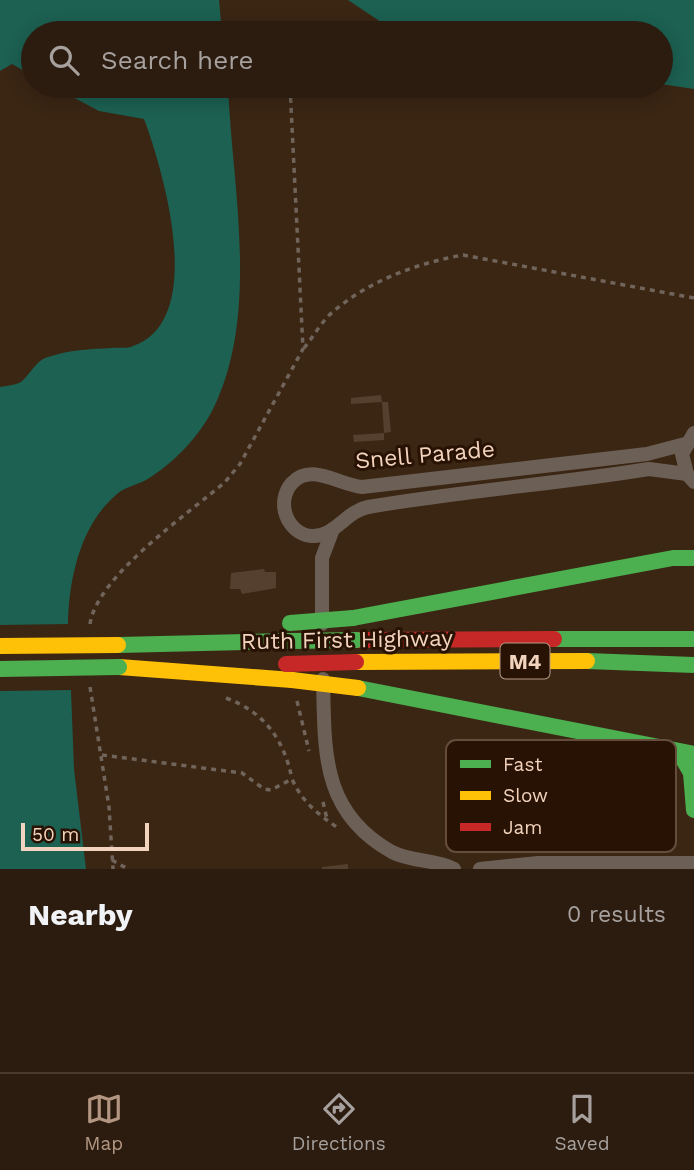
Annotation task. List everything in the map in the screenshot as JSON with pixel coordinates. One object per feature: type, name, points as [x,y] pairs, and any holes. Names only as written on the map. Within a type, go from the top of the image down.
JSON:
[{"type":"highway","points":[[142,644],[290,623],[353,618],[673,558],[694,558]]},
{"type":"highway","name":"Ruth First Highway","points":[[0,646],[357,640],[694,639]]},
{"type":"highway","name":"Ruth First Highway","points":[[0,668],[583,661],[694,665]]},
{"type":"highway","points":[[119,667],[292,680],[358,688],[620,740]]},
{"type":"highway","points":[[686,753],[691,773],[694,810]]},
{"type":"street","points":[[690,438],[682,453],[692,480]]},
{"type":"street","name":"Snell Parade","points":[[690,438],[646,454],[362,487],[316,474],[298,478],[291,484],[284,501],[288,520],[293,527],[310,536],[333,529],[350,514],[365,508],[649,469],[692,480]]},
{"type":"street","points":[[333,529],[322,558],[324,748],[330,781],[344,809],[379,843],[402,856],[454,869]]},
{"type":"street","points":[[480,869],[694,863]]},
{"type":"path","points":[[291,98],[303,349]]},
{"type":"path","points":[[90,634],[95,603],[109,581],[225,482],[240,464],[303,349],[334,310],[390,277],[426,261],[463,255],[694,298]]},
{"type":"path","points":[[90,683],[109,807],[113,869]]},
{"type":"path","points":[[216,694],[253,710],[272,730],[287,756],[297,792],[313,811],[347,834]]},
{"type":"path","points":[[101,755],[242,773],[264,789],[271,790],[292,779]]},
{"type":"path","points":[[112,860],[128,869]]},
{"type":"water","points":[[0,0],[219,0],[221,21],[21,21],[21,69],[12,64],[0,71]]},
{"type":"water","points":[[348,0],[694,0],[694,89],[673,86],[673,21],[380,21]]},
{"type":"water","points":[[75,98],[229,98],[240,248],[236,331],[228,370],[214,407],[201,428],[166,466],[146,480],[117,494],[94,521],[74,571],[68,624],[0,625],[0,387],[21,382],[40,361],[48,357],[80,350],[133,346],[156,331],[169,307],[174,276],[174,242],[161,172],[144,119],[99,111]]},
{"type":"water","points":[[71,690],[74,769],[86,869],[0,869],[0,691]]},
{"type":"building","points":[[381,395],[382,402],[351,404],[351,398]]},
{"type":"building","points":[[382,402],[388,402],[391,432],[384,433]]},
{"type":"building","points":[[384,433],[384,440],[354,442],[353,435]]},
{"type":"building","points":[[264,569],[265,572],[276,572],[276,588],[242,594],[240,589],[230,589],[231,573]]},
{"type":"building","points":[[348,864],[348,869],[322,869],[322,867]]},
{"type":"traffic: fast","points":[[353,618],[673,558],[694,558]]},
{"type":"traffic: fast","points":[[290,623],[353,618]]},
{"type":"traffic: fast","points":[[554,639],[694,639]]},
{"type":"traffic: fast","points":[[291,641],[357,640]]},
{"type":"traffic: fast","points":[[118,645],[291,641]]},
{"type":"traffic: fast","points":[[587,661],[694,665]]},
{"type":"traffic: fast","points":[[0,669],[119,667]]},
{"type":"traffic: fast","points":[[358,688],[623,740]]},
{"type":"traffic: fast","points":[[676,750],[694,754]]},
{"type":"traffic: fast","points":[[679,752],[691,773],[694,810]]},
{"type":"traffic: slow","points":[[0,646],[118,645]]},
{"type":"traffic: slow","points":[[356,662],[587,661]]},
{"type":"traffic: slow","points":[[119,667],[292,680]]},
{"type":"traffic: slow","points":[[292,680],[358,688]]},
{"type":"traffic: jam","points":[[357,640],[554,639]]},
{"type":"traffic: jam","points":[[286,664],[356,662]]}]
